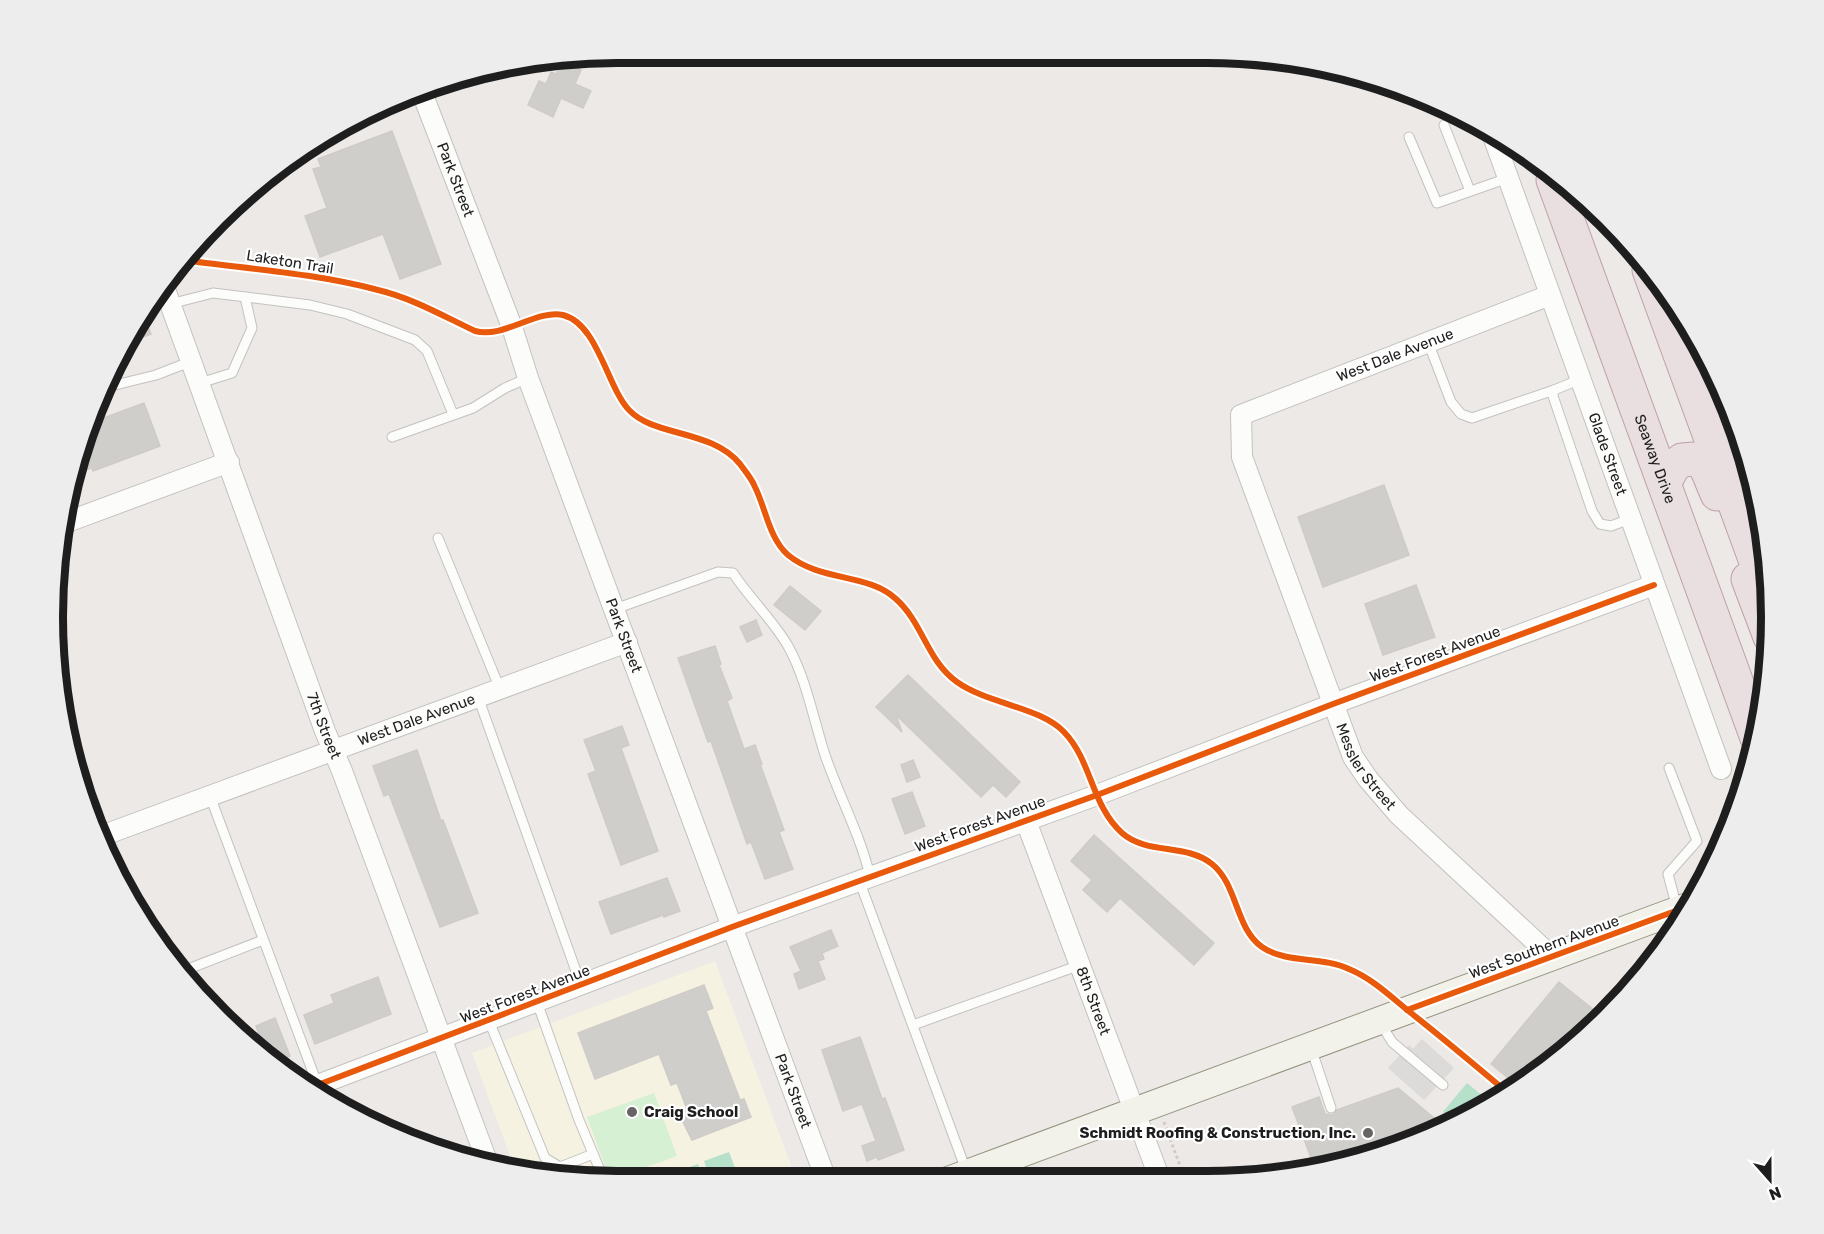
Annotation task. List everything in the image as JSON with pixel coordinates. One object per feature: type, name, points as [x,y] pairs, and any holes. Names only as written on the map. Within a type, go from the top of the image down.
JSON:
[{"type":"highway","name":"Seaway Drive","points":[[1555,186],[1751,721]]},
{"type":"highway","points":[[1658,296],[1759,569]]},
{"type":"highway","points":[[1665,482],[1673,468],[1682,460],[1694,459],[1705,465],[1761,613]]},
{"type":"street","name":"Park Street","points":[[424,98],[512,327],[528,378],[823,1171]]},
{"type":"street","name":"Glade Street","points":[[1496,144],[1721,770]]},
{"type":"street","name":"7th Street","points":[[167,294],[325,731],[484,1154]]},
{"type":"street","name":"West Dale Avenue","points":[[1241,415],[1550,295]]},
{"type":"street","name":"Messler Street","points":[[1241,415],[1242,458],[1353,757],[1368,779],[1399,815],[1552,957]]},
{"type":"street","points":[[72,520],[229,462]]},
{"type":"street","name":"West Forest Avenue","points":[[320,1085],[732,927],[1026,820],[1654,585]]},
{"type":"street","name":"West Dale Avenue","points":[[107,834],[627,642]]},
{"type":"street","name":"8th Street","points":[[1026,820],[1080,965],[1146,1107],[1159,1171]]},
{"type":"street","name":"West Southern Avenue","points":[[972,1171],[1677,911]]},
{"type":"lane","points":[[1444,125],[1470,191]]},
{"type":"lane","points":[[1409,137],[1437,203],[1508,178]]},
{"type":"lane","points":[[170,304],[213,292],[310,304],[348,314],[415,340],[427,351],[453,414]]},
{"type":"lane","points":[[200,383],[232,373],[252,328],[245,297]]},
{"type":"lane","points":[[1428,342],[1451,402],[1461,414],[1472,417],[1581,379]]},
{"type":"lane","points":[[114,385],[156,375],[192,361]]},
{"type":"lane","points":[[392,437],[473,408],[505,388],[528,378]]},
{"type":"lane","points":[[1554,390],[1553,396],[1592,511],[1600,524],[1611,526],[1630,519]]},
{"type":"lane","points":[[438,538],[500,689]]},
{"type":"lane","points":[[615,609],[718,572],[733,573],[744,590],[771,620],[790,648],[826,757],[856,830],[865,878],[913,1025],[954,1171]]},
{"type":"lane","points":[[478,697],[581,985]]},
{"type":"lane","points":[[1669,768],[1697,841],[1668,874],[1682,903]]},
{"type":"lane","points":[[210,796],[316,1082]]},
{"type":"lane","points":[[189,969],[263,940]]},
{"type":"lane","points":[[913,1025],[1080,965]]},
{"type":"lane","points":[[537,1002],[600,1171]]},
{"type":"lane","points":[[1379,1020],[1392,1042],[1443,1085]]},
{"type":"lane","points":[[489,1021],[545,1158],[560,1167],[593,1154]]},
{"type":"lane","points":[[1310,1046],[1331,1108]]},
{"type":"path","points":[[1146,1107],[1180,1171]]},
{"type":"shaded area","name":"Craig School","points":[[715,961],[793,1171],[581,1170],[512,1160],[472,1053]]},
{"type":"shaded area","points":[[1422,1039],[1454,1068],[1424,1100],[1388,1068],[1409,1045],[1413,1049]]},
{"type":"green space","points":[[1467,1083],[1484,1097],[1448,1116],[1443,1112]]},
{"type":"green space","points":[[654,1093],[677,1156],[635,1171],[607,1171],[587,1117]]},
{"type":"green space","points":[[729,1152],[736,1171],[708,1171],[704,1161]]},
{"type":"green space","points":[[698,1164],[700,1171],[678,1171]]},
{"type":"building","points":[[570,65],[581,70],[575,84],[591,91],[583,108],[561,98],[553,117],[528,105],[539,81],[546,84],[551,72],[556,74],[560,66]]},
{"type":"building","points":[[392,131],[441,264],[400,279],[383,234],[320,257],[305,216],[327,208],[313,169],[321,167],[318,159]]},
{"type":"building","points":[[147,324],[151,334],[138,339]]},
{"type":"building","points":[[144,403],[160,446],[93,471],[92,468],[83,471],[99,419]]},
{"type":"building","points":[[1384,485],[1409,555],[1323,587],[1298,517]]},
{"type":"building","points":[[1416,585],[1435,637],[1383,655],[1365,604]]},
{"type":"building","points":[[790,586],[821,611],[805,630],[774,605]]},
{"type":"building","points":[[756,620],[762,635],[747,642],[740,627]]},
{"type":"building","points":[[715,646],[721,664],[719,665],[732,698],[727,701],[744,749],[755,745],[784,830],[779,832],[793,869],[765,879],[751,842],[747,844],[711,741],[708,742],[678,658]]},
{"type":"building","points":[[908,675],[1020,782],[1006,797],[993,785],[981,797],[896,715],[902,732],[876,707]]},
{"type":"building","points":[[622,726],[629,745],[621,748],[658,851],[621,865],[588,774],[596,771],[584,740]]},
{"type":"building","points":[[417,750],[441,821],[443,820],[478,913],[440,927],[389,794],[384,796],[373,766]]},
{"type":"building","points":[[913,760],[920,777],[907,782],[901,765]]},
{"type":"building","points":[[912,792],[925,826],[905,834],[892,799]]},
{"type":"building","points":[[1094,835],[1214,943],[1194,965],[1120,898],[1107,912],[1083,890],[1092,880],[1071,861]]},
{"type":"building","points":[[667,878],[680,911],[611,934],[599,902]]},
{"type":"building","points":[[831,930],[838,946],[822,953],[824,959],[818,961],[825,979],[799,989],[794,974],[801,971],[790,947]]},
{"type":"building","points":[[378,977],[391,1014],[315,1044],[304,1015],[334,1003],[331,995]]},
{"type":"building","points":[[1559,982],[1596,1012],[1544,1057],[1511,1080],[1491,1064]]},
{"type":"building","points":[[704,985],[713,1008],[706,1011],[740,1100],[744,1099],[751,1117],[692,1140],[678,1112],[687,1109],[677,1083],[671,1085],[659,1054],[595,1079],[578,1033]]},
{"type":"building","points":[[275,1018],[290,1056],[282,1059],[261,1042],[256,1026]]},
{"type":"building","points":[[860,1037],[882,1099],[885,1098],[904,1150],[878,1160],[877,1157],[867,1161],[862,1146],[876,1141],[862,1104],[843,1111],[822,1050]]},
{"type":"building","name":"Schmidt Roofing & Construction, Inc.","points":[[1398,1088],[1437,1121],[1385,1142],[1312,1160],[1292,1107],[1319,1097],[1325,1114],[1333,1115],[1337,1110]]},
{"type":"cycle path","name":"Laketon Trail","points":[[192,261],[305,275],[391,293],[475,331],[497,331],[553,314],[563,315],[575,321],[585,330],[593,343],[614,387],[629,410],[640,419],[653,425],[714,445],[728,453],[740,464],[754,484],[776,540],[788,555],[815,570],[872,585],[885,591],[896,599],[913,619],[939,664],[957,682],[983,696],[1042,717],[1064,732],[1081,756],[1104,809],[1122,833],[1143,844],[1190,853],[1212,864],[1227,883],[1246,929],[1262,947],[1282,956],[1339,965],[1366,978],[1501,1087]]},
{"type":"cycle path","points":[[319,1084],[732,927],[1097,795],[1333,704],[1654,585]]},
{"type":"cycle path","points":[[1407,1010],[1677,910]]},
{"type":"place","name":"Craig School","points":[[632,1112]]},
{"type":"place","name":"Schmidt Roofing & Construction, Inc.","points":[[1368,1133]]}]
